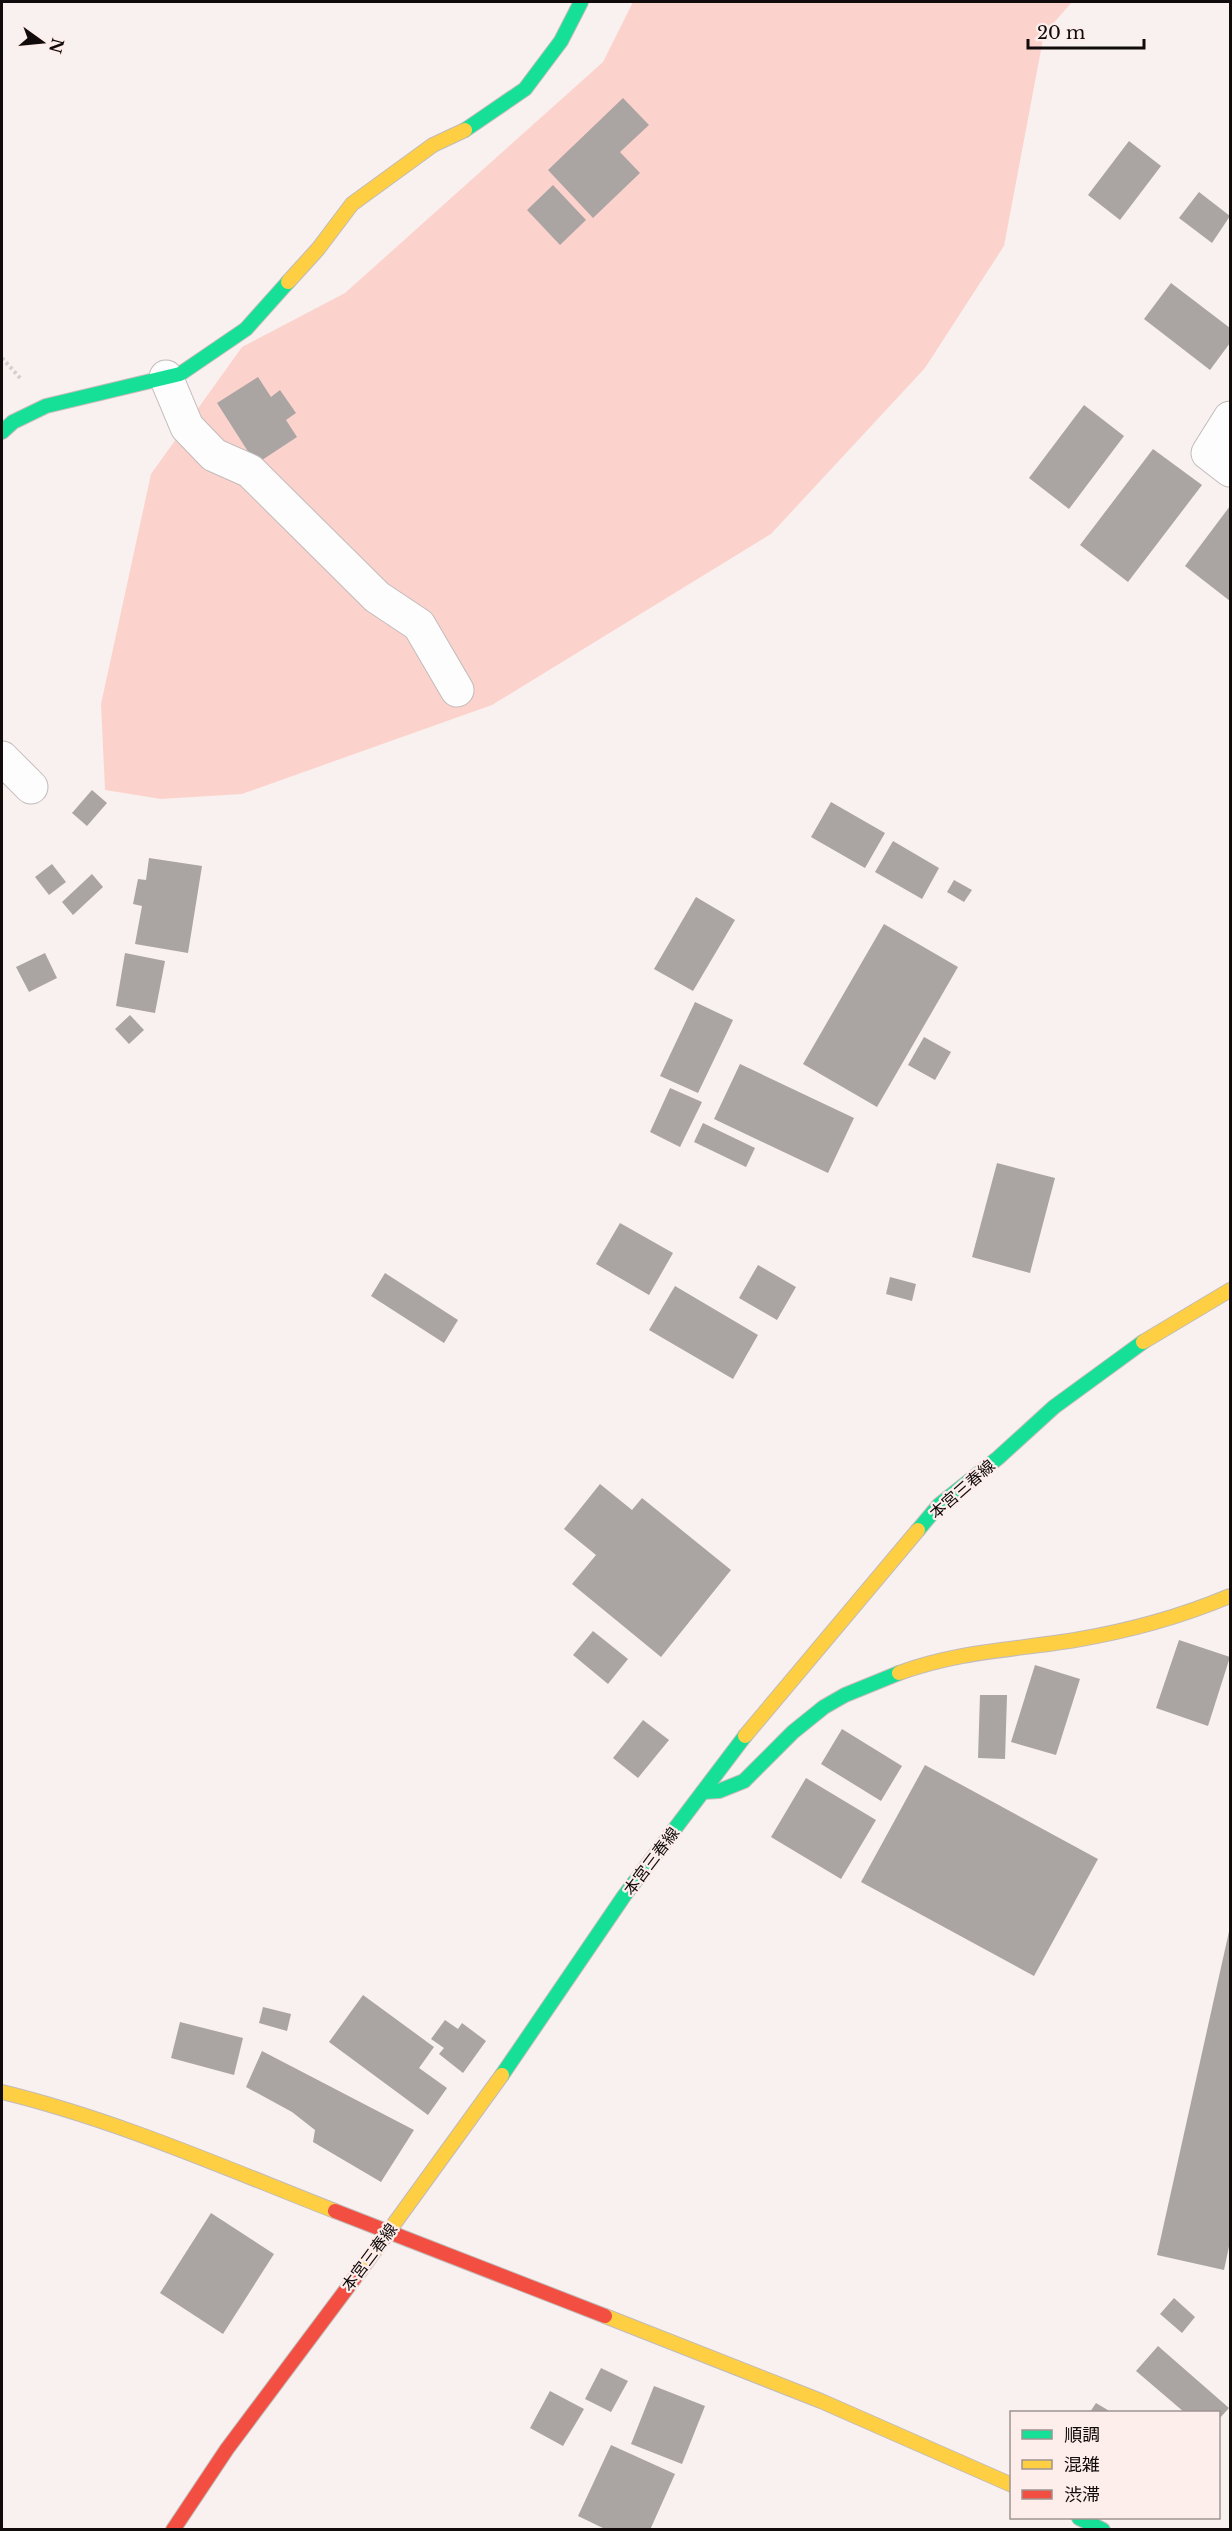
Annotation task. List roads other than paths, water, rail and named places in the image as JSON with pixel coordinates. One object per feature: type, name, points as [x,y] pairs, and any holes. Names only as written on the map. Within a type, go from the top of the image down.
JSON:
[{"type":"street","points":[[2,432],[13,422],[46,406],[180,374],[246,329],[318,249],[352,204],[433,145],[470,128],[525,89],[561,41],[581,2]]},
{"type":"street","points":[[166,377],[187,427],[214,455],[250,471],[377,597],[419,626],[458,690]]},
{"type":"street","points":[[1230,418],[1208,453],[1230,470]]},
{"type":"street","points":[[2,758],[31,787]]},
{"type":"street","name":"本宮三春線","points":[[173,2529],[226,2449],[388,2233],[540,2022],[624,1896],[757,1720],[939,1505],[998,1458],[1054,1407],[1124,1354],[1190,1312],[1230,1290]]},
{"type":"street","points":[[703,1792],[718,1793],[752,1778],[792,1732],[842,1696],[902,1671],[966,1653],[1059,1642],[1122,1630],[1204,1608],[1230,1596]]},
{"type":"street","points":[[2,2092],[55,2104],[145,2136],[821,2402],[1010,2485]]},
{"type":"street","points":[[1083,2519],[1103,2529]]}]
